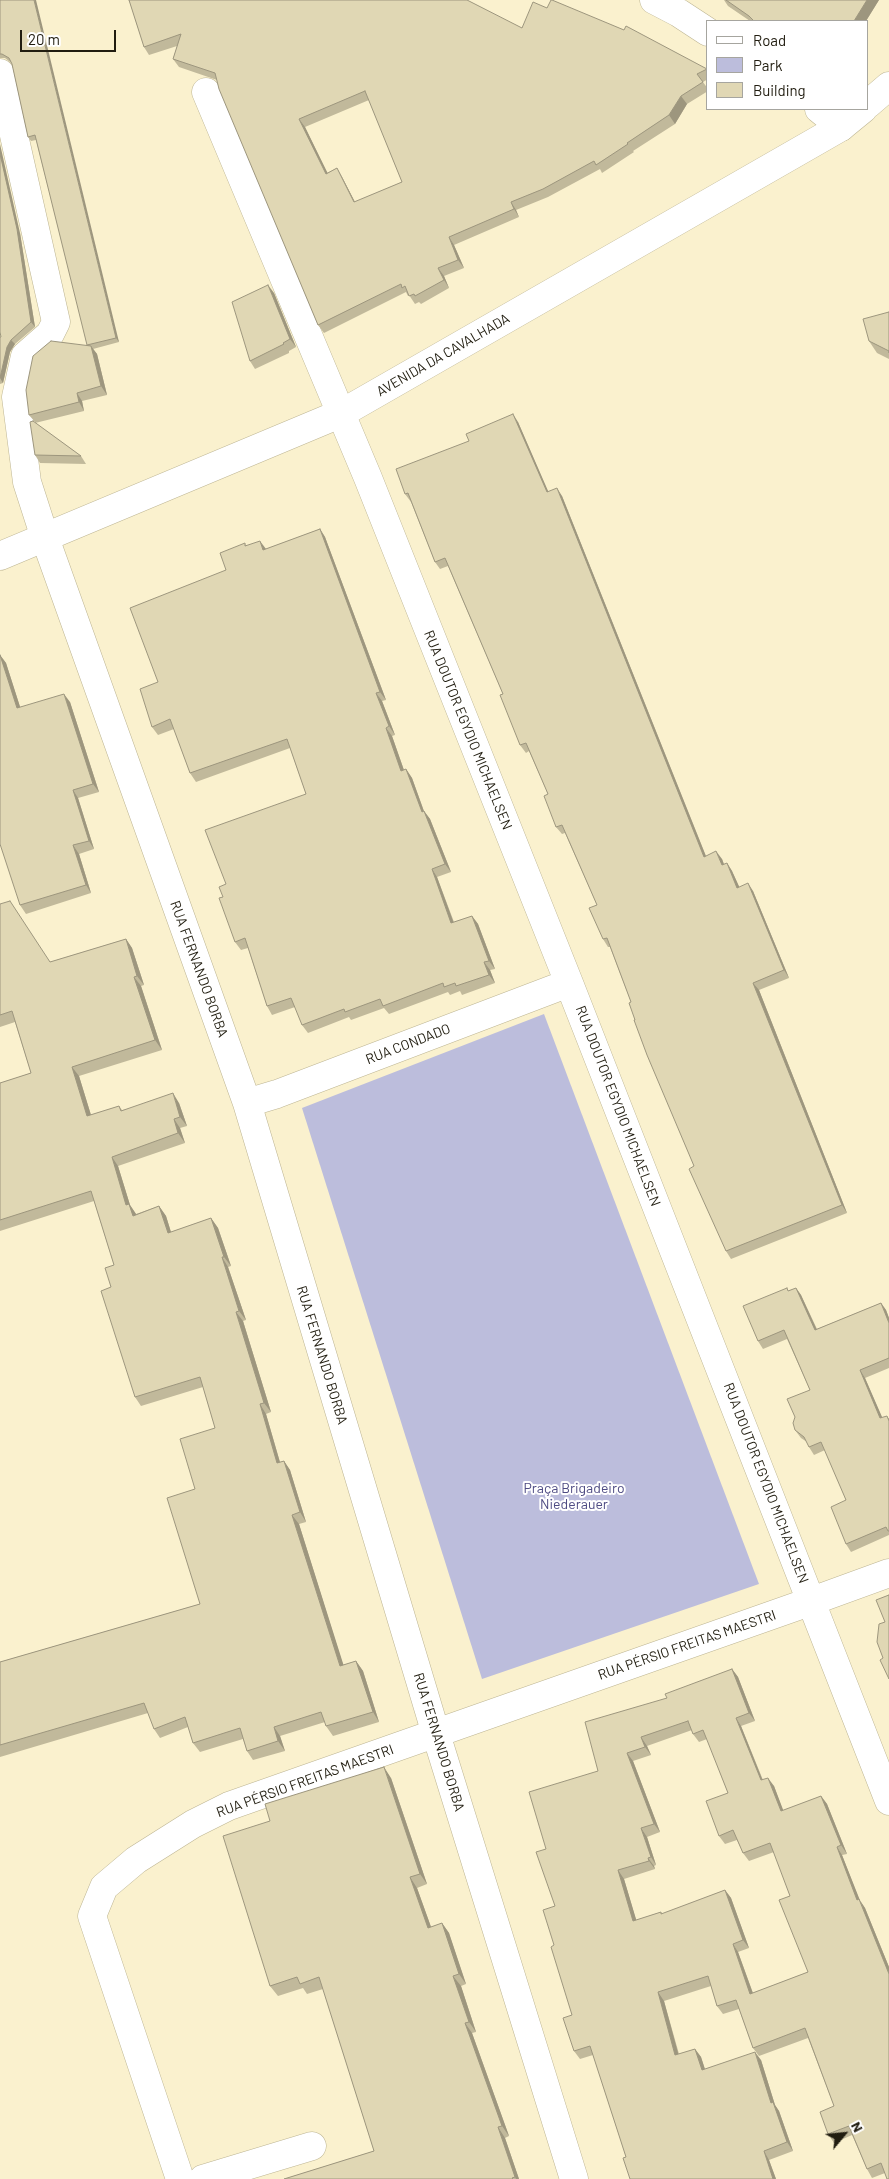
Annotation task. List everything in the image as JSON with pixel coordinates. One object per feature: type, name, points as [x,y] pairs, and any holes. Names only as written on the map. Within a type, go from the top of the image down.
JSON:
[{"type":"street","points":[[654,0],[679,13],[706,31]]},
{"type":"street","name":"RUA FERNANDO BORBA","points":[[0,72],[56,315],[54,329],[25,356],[16,397],[27,482],[45,538],[247,1103],[436,1734],[574,2179]]},
{"type":"street","points":[[869,103],[889,86]]},
{"type":"street","name":"RUA DOUTOR EGYDIO MICHAELSEN","points":[[206,92],[317,358],[342,413],[569,983],[889,1801]]},
{"type":"street","points":[[820,110],[841,128]]},
{"type":"street","name":"AVENIDA DA CAVALHADA","points":[[0,556],[342,413],[841,128],[862,110]]},
{"type":"street","name":"RUA CONDADO","points":[[247,1103],[295,1087],[569,983]]},
{"type":"street","name":"RUA PÉRSIO FREITAS MAESTRI","points":[[180,2179],[92,1916],[104,1887],[136,1860],[193,1824],[229,1806],[812,1601],[889,1572]]},
{"type":"street","points":[[203,2179],[312,2146]]},
{"type":"green space","name":"Praça Brigadeiro Niederauer","points":[[544,1014],[759,1584],[482,1679],[302,1108]]},
{"type":"building","points":[[0,0],[34,0],[116,338],[87,345],[35,135],[28,137],[12,64],[9,58],[0,54]]},
{"type":"building","points":[[129,0],[467,0],[522,28],[533,2],[547,8],[552,0],[624,30],[626,26],[706,70],[697,74],[703,82],[681,96],[669,115],[596,165],[594,161],[543,189],[511,202],[514,209],[449,237],[458,260],[438,268],[444,280],[415,296],[414,294],[409,296],[405,286],[402,288],[401,284],[318,325],[219,89],[215,73],[173,59],[181,34],[144,47]],"holes":[[[365,91],[402,182],[354,202],[337,168],[326,174],[299,119]]]},
{"type":"building","points":[[726,0],[867,0],[855,20],[753,20]]},
{"type":"building","points":[[0,154],[17,229],[31,322],[11,340],[7,347],[0,378],[1,337]]},
{"type":"building","points":[[268,285],[290,339],[250,361],[232,302]]},
{"type":"building","points":[[889,312],[889,351],[869,341],[863,319]]},
{"type":"building","points":[[51,341],[91,346],[101,386],[77,393],[79,402],[29,415],[26,390],[33,356]]},
{"type":"building","points":[[513,414],[547,492],[557,488],[704,857],[716,851],[722,865],[727,863],[737,888],[748,883],[784,970],[753,983],[842,1205],[726,1251],[689,1169],[694,1166],[647,1055],[634,1020],[629,1003],[631,1002],[607,938],[603,939],[589,908],[597,905],[562,825],[556,827],[544,796],[548,794],[526,743],[520,745],[500,695],[503,694],[445,558],[435,562],[408,493],[405,494],[396,469],[469,441],[466,434]]},
{"type":"building","points":[[33,421],[81,456],[35,455],[30,422]]},
{"type":"building","points":[[320,529],[380,692],[376,693],[389,726],[386,728],[401,771],[406,769],[422,812],[424,811],[445,864],[432,869],[451,923],[472,916],[489,961],[484,962],[489,975],[456,986],[455,983],[444,987],[443,983],[383,1006],[380,999],[345,1012],[344,1009],[302,1025],[291,998],[267,1006],[245,938],[235,942],[219,898],[223,897],[219,887],[226,884],[205,830],[306,794],[287,739],[190,773],[170,719],[152,727],[140,689],[158,682],[130,608],[226,570],[220,553],[245,543],[245,546],[260,541],[263,550]]},
{"type":"building","points":[[0,655],[17,708],[64,694],[93,784],[73,790],[89,841],[73,845],[86,885],[20,905],[0,844]]},
{"type":"building","points":[[10,901],[50,962],[126,939],[137,976],[134,977],[155,1040],[72,1067],[87,1116],[119,1106],[121,1111],[173,1093],[180,1117],[174,1119],[178,1133],[112,1157],[126,1205],[129,1204],[133,1216],[159,1206],[168,1233],[211,1218],[239,1311],[236,1312],[264,1403],[260,1404],[277,1463],[284,1461],[300,1512],[292,1515],[340,1666],[356,1661],[373,1712],[326,1726],[321,1712],[274,1727],[278,1741],[247,1751],[240,1728],[193,1743],[185,1717],[154,1729],[144,1703],[0,1745],[0,1662],[200,1604],[167,1498],[195,1489],[180,1439],[215,1428],[200,1377],[135,1397],[101,1291],[111,1287],[105,1268],[114,1265],[91,1191],[0,1220],[0,1083],[31,1073],[12,1011],[0,1015],[0,904]]},
{"type":"building","points":[[787,1288],[788,1291],[796,1288],[815,1330],[881,1303],[889,1323],[889,1358],[860,1370],[880,1418],[887,1416],[889,1421],[889,1531],[886,1527],[846,1544],[831,1507],[846,1500],[821,1442],[809,1447],[804,1437],[795,1430],[793,1423],[795,1417],[787,1399],[810,1390],[784,1330],[758,1341],[743,1306]]},
{"type":"building","points":[[889,1595],[889,1679],[880,1660],[883,1658],[877,1642],[879,1624],[885,1622],[876,1600]]},
{"type":"building","points":[[732,1669],[749,1713],[736,1718],[761,1780],[768,1778],[781,1811],[821,1796],[841,1845],[837,1847],[857,1900],[859,1899],[889,1974],[889,2179],[887,2179],[881,2163],[867,2169],[849,2126],[828,2134],[820,2112],[834,2106],[805,2028],[753,2048],[736,2000],[717,2006],[708,1976],[658,1992],[675,2055],[695,2049],[702,2070],[755,2052],[771,2103],[773,2102],[787,2142],[764,2151],[773,2179],[630,2179],[623,2158],[626,2157],[590,2046],[574,2051],[563,2018],[572,2015],[551,1947],[554,1945],[543,1910],[555,1906],[536,1852],[546,1849],[529,1792],[598,1771],[585,1722],[667,1698],[665,1694]],"holes":[[[688,1721],[693,1734],[703,1730],[728,1793],[706,1801],[719,1836],[733,1830],[743,1853],[770,1843],[790,1896],[779,1900],[808,1972],[750,1994],[733,1944],[743,1940],[725,1890],[661,1914],[661,1912],[633,1921],[618,1870],[649,1861],[648,1858],[651,1857],[641,1828],[654,1824],[627,1753],[645,1747],[641,1737]]]},
{"type":"building","points":[[384,1767],[420,1874],[410,1877],[428,1928],[442,1923],[459,1974],[453,1976],[469,2022],[465,2023],[502,2126],[498,2127],[515,2177],[513,2179],[284,2179],[374,2151],[319,1977],[300,1984],[297,1977],[270,1986],[223,1836],[270,1821],[265,1804]]}]
